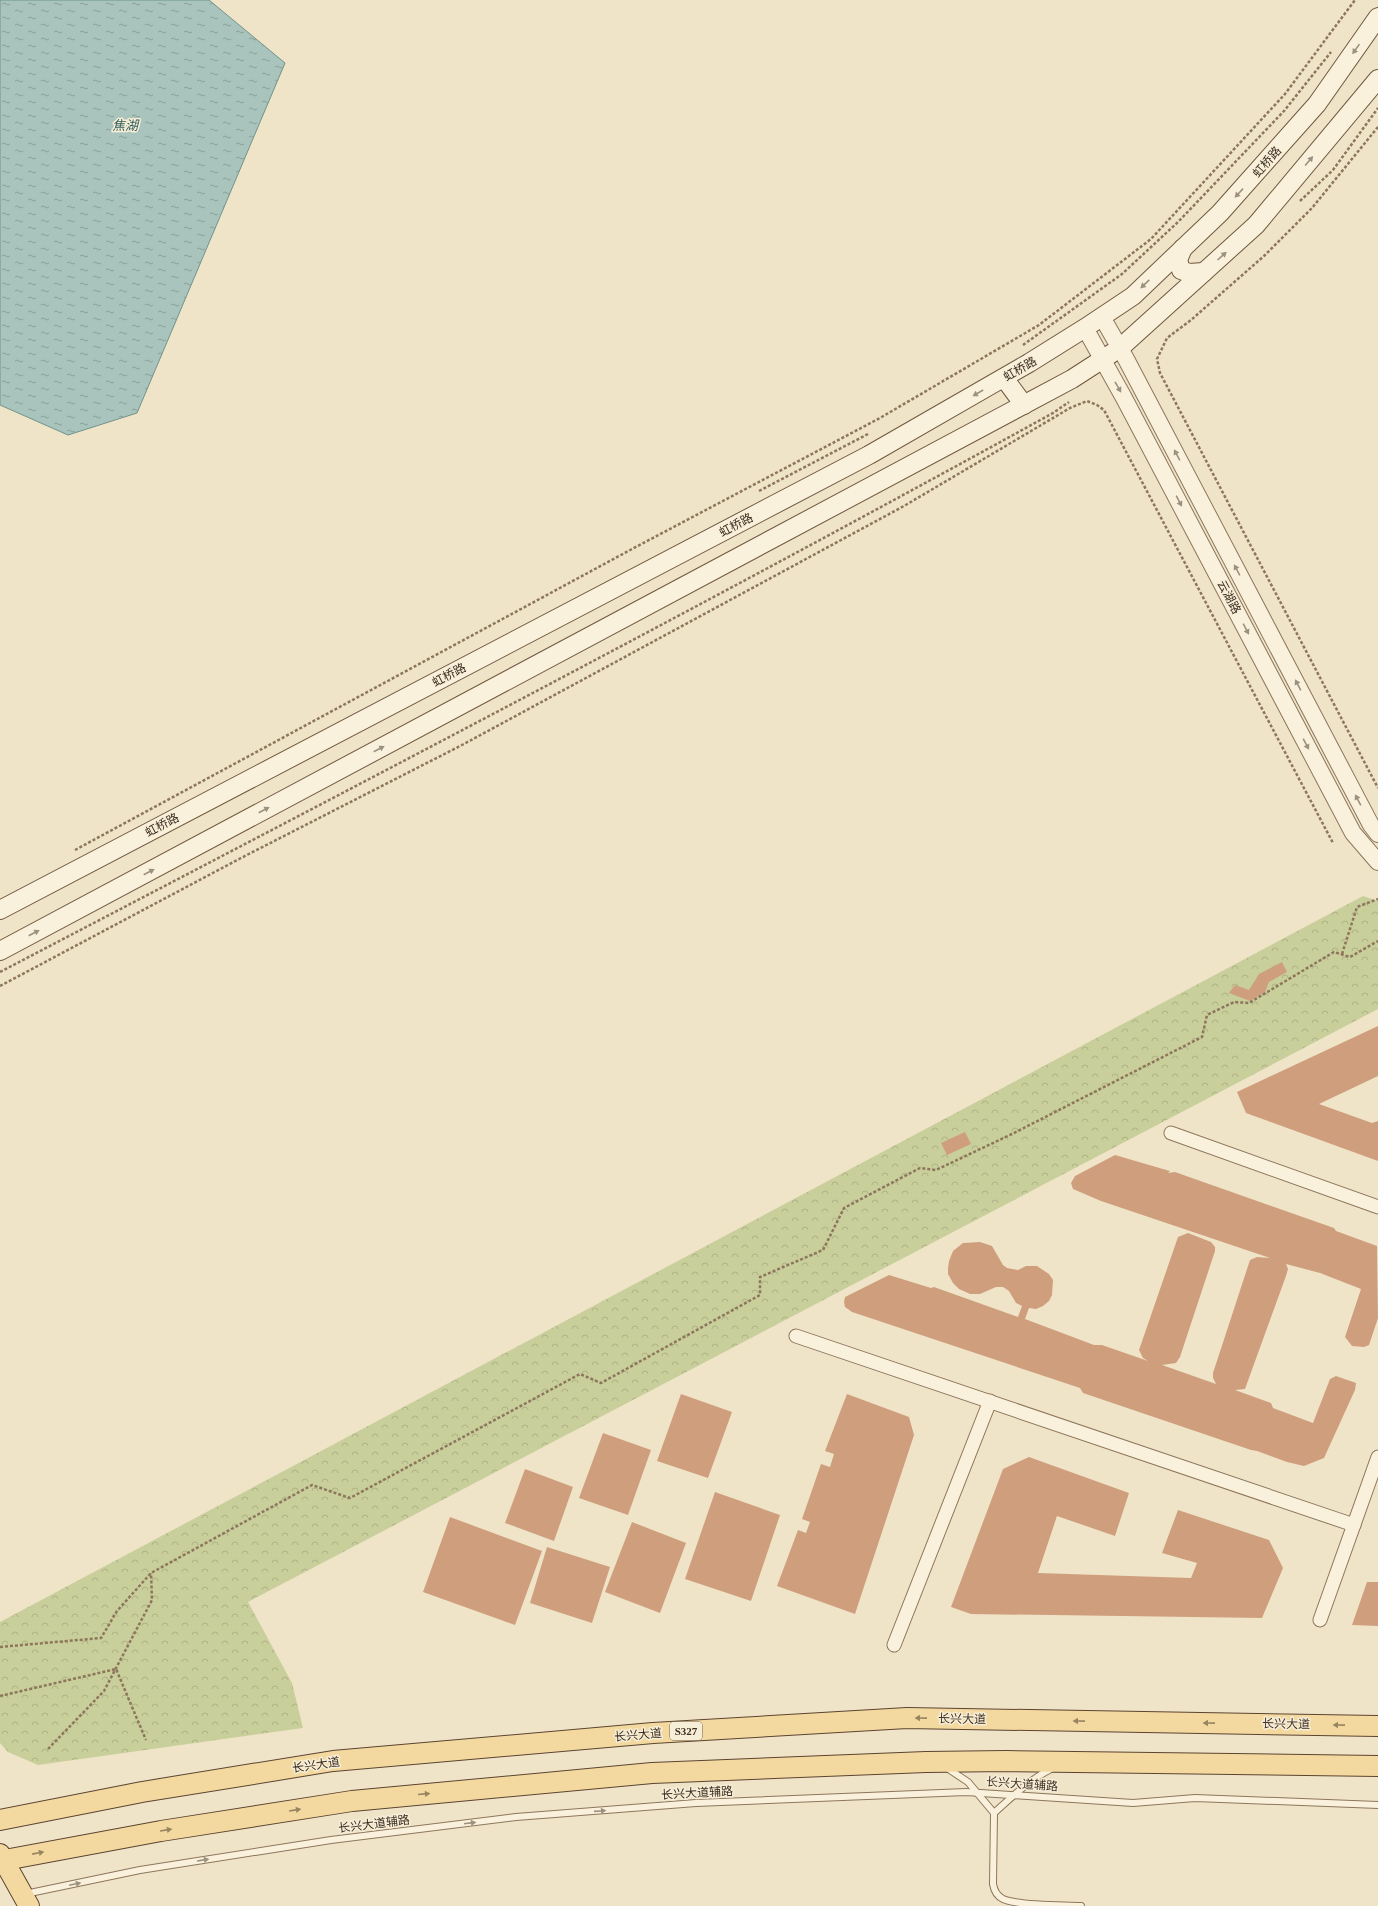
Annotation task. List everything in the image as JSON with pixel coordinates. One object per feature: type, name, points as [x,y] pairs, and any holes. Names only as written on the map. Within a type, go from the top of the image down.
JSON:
[{"type":"main road","name":"虹桥路","points":[[0,910],[869,456],[1004,378],[1102,317],[1133,296],[1220,213],[1317,104],[1378,17]]},
{"type":"main road","points":[[0,951],[1024,405],[1103,360],[1120,348],[1256,225],[1378,79]]},
{"type":"main road","points":[[1182,248],[1178,260],[1181,270],[1189,273],[1204,272]]},
{"type":"main road","points":[[1004,378],[1024,405]]},
{"type":"main road","name":"长兴大道","points":[[0,1820],[142,1792],[333,1761],[653,1733],[907,1718],[1378,1726]]},
{"type":"main road","points":[[26,1900],[1,1858],[352,1801],[652,1772],[937,1762],[1378,1766]]},
{"type":"street","name":"云湖路","points":[[1102,317],[1120,348],[1368,818],[1378,834]]},
{"type":"street","name":"云湖路","points":[[1085,328],[1353,833],[1378,862]]},
{"type":"street","points":[[1171,1133],[1378,1207]]},
{"type":"street","points":[[796,1336],[1354,1525]]},
{"type":"street","points":[[894,1645],[990,1402]]},
{"type":"street","points":[[1320,1620],[1378,1457]]},
{"type":"lane","points":[[937,1762],[961,1777],[978,1793],[994,1813],[993,1884],[999,1895],[1015,1903],[1082,1906]]},
{"type":"lane","points":[[994,1813],[1014,1795],[1042,1774],[1068,1762]]},
{"type":"lane","name":"长兴大道辅路","points":[[26,1900],[163,1866],[331,1840],[516,1817],[696,1803],[978,1793],[1133,1803],[1195,1798],[1378,1805]]},
{"type":"path","points":[[69,853],[632,549],[880,418],[1039,325],[1151,239],[1285,94],[1355,0]]},
{"type":"path","points":[[1021,346],[1122,274],[1178,222],[1284,111],[1333,50]]},
{"type":"path","points":[[1378,127],[1312,208],[1264,256],[1191,320],[1167,338],[1157,359],[1160,373],[1378,788]]},
{"type":"path","points":[[0,986],[241,858],[470,742],[904,506],[1070,408],[1087,401],[1098,405],[1104,410],[1332,843]]},
{"type":"path","points":[[753,495],[874,431]]},
{"type":"path","points":[[1342,954],[1357,907],[1378,899]]},
{"type":"path","points":[[0,1647],[101,1638],[117,1611],[151,1573],[312,1484],[350,1498],[580,1374],[601,1383],[760,1295],[760,1277],[823,1250],[844,1208],[920,1168],[936,1170],[1202,1037],[1207,1015],[1234,1002],[1249,1003],[1334,952],[1350,956],[1378,942]]},
{"type":"path","points":[[48,1749],[104,1692],[152,1600],[151,1573]]},
{"type":"path","points":[[0,1696],[116,1669]]},
{"type":"path","points":[[116,1669],[146,1740]]},
{"type":"green space","points":[[1363,896],[1378,901],[1378,1009],[248,1602],[292,1683],[303,1728],[38,1765],[8,1752],[0,1743],[0,1622]]},
{"type":"water","name":"焦湖","points":[[0,0],[209,0],[285,63],[137,413],[68,435],[0,405]]},
{"type":"building","points":[[1282,962],[1287,972],[1269,982],[1265,992],[1250,1001],[1229,993],[1235,985],[1249,990],[1259,974]]},
{"type":"building","points":[[1378,1026],[1378,1076],[1319,1104],[1372,1123],[1378,1121],[1378,1161],[1246,1113],[1237,1092]]},
{"type":"building","points":[[965,1132],[971,1144],[947,1155],[941,1143]]},
{"type":"building","points":[[1115,1155],[1170,1171],[1168,1173],[1175,1172],[1334,1228],[1336,1231],[1377,1246],[1378,1318],[1369,1345],[1364,1347],[1352,1346],[1345,1337],[1361,1289],[1320,1273],[1286,1264],[1288,1269],[1286,1276],[1245,1389],[1235,1390],[1271,1403],[1273,1408],[1313,1423],[1330,1379],[1336,1376],[1356,1383],[1355,1390],[1324,1458],[1304,1466],[1287,1462],[1083,1393],[1080,1388],[852,1312],[845,1307],[845,1297],[889,1275],[931,1288],[934,1287],[1018,1317],[1022,1306],[1016,1303],[1009,1291],[1003,1287],[996,1287],[980,1294],[970,1294],[959,1289],[953,1283],[948,1274],[949,1261],[953,1251],[963,1243],[980,1242],[992,1246],[1003,1265],[1007,1268],[1018,1270],[1026,1266],[1037,1266],[1049,1274],[1053,1280],[1052,1295],[1049,1301],[1036,1309],[1029,1308],[1025,1319],[1094,1345],[1102,1345],[1148,1361],[1143,1358],[1139,1350],[1178,1237],[1188,1233],[1211,1242],[1215,1247],[1215,1251],[1180,1357],[1176,1363],[1162,1365],[1216,1384],[1213,1378],[1213,1373],[1250,1260],[1257,1257],[1270,1258],[1101,1201],[1073,1189],[1071,1183],[1075,1176]]},
{"type":"building","points":[[681,1394],[732,1412],[708,1478],[657,1461]]},
{"type":"building","points":[[847,1394],[909,1417],[914,1435],[855,1614],[777,1586],[798,1530],[806,1533],[810,1522],[802,1519],[821,1464],[830,1467],[834,1454],[825,1451]]},
{"type":"building","points":[[603,1433],[651,1450],[628,1515],[579,1498]]},
{"type":"building","points":[[1029,1457],[1129,1493],[1115,1536],[1057,1516],[1038,1573],[1191,1578],[1197,1563],[1162,1553],[1178,1510],[1269,1540],[1283,1568],[1262,1618],[971,1614],[951,1607],[1003,1469]]},
{"type":"building","points":[[525,1469],[573,1487],[554,1541],[505,1523]]},
{"type":"building","points":[[715,1492],[780,1515],[751,1601],[685,1579]]},
{"type":"building","points":[[450,1517],[542,1551],[515,1625],[423,1592]]},
{"type":"building","points":[[632,1522],[686,1543],[660,1613],[605,1592]]},
{"type":"building","points":[[547,1547],[610,1567],[592,1623],[530,1603]]},
{"type":"building","points":[[1367,1582],[1378,1582],[1378,1626],[1352,1625]]}]
